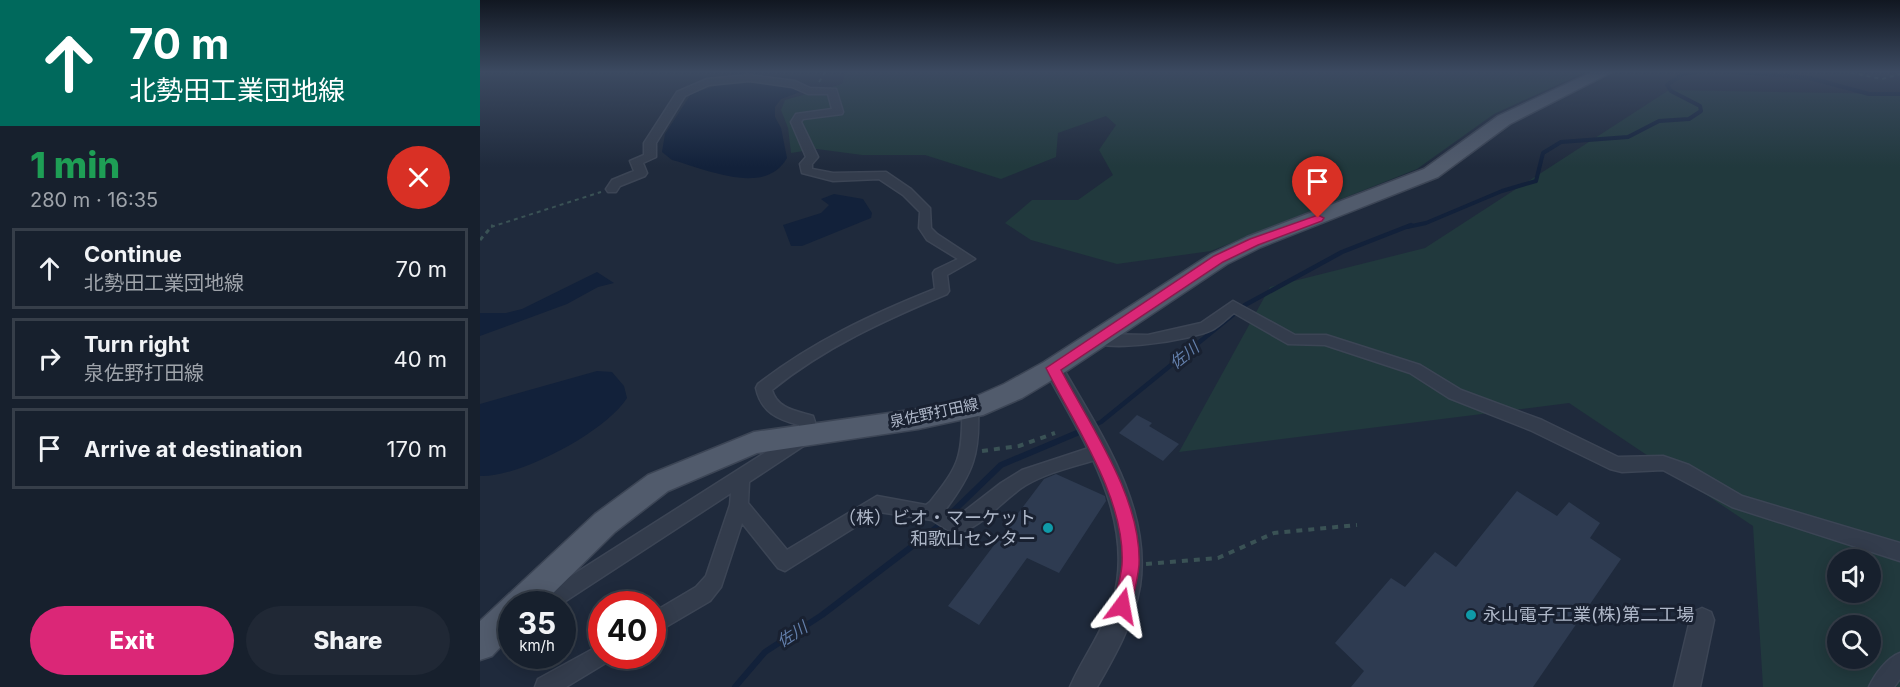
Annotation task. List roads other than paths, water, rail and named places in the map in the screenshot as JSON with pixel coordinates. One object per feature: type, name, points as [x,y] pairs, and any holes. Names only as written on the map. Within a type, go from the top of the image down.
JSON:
[{"type":"main road","name":"泉佐野打田線","points":[[534,591],[605,523],[658,483],[754,443],[970,409],[1013,391],[1053,368],[1219,259],[1254,242],[1431,173],[1504,120],[1539,103]]},
{"type":"main road","points":[[480,645],[498,626]]},
{"type":"street","points":[[612,189],[616,183],[641,173],[636,161],[650,157],[650,144],[675,103]]},
{"type":"street","points":[[565,591],[808,434],[807,421],[777,411],[765,401],[764,388],[789,367],[841,337],[892,311],[942,291],[940,273],[968,259],[932,237],[925,228],[926,211],[907,192],[882,175],[833,177],[806,171],[806,164],[812,157],[796,122],[800,116],[838,112],[835,103]]},
{"type":"street","points":[[1098,339],[1148,340],[1206,327],[1240,309],[1293,340],[1326,340],[1415,369],[1455,394],[1536,425],[1616,464],[1630,466],[1661,463],[1699,479],[1721,495],[1738,502],[1900,552]]},
{"type":"street","points":[[1053,368],[1115,487],[1127,528],[1130,565],[1127,588],[1116,623],[1083,687]]},
{"type":"street","points":[[942,515],[971,453],[970,409]]},
{"type":"street","points":[[739,505],[785,562],[877,504],[942,515],[958,526],[1007,487],[1038,470],[1095,446]]},
{"type":"street","points":[[666,617],[704,594],[714,580],[739,505],[740,478]]},
{"type":"street","points":[[1687,687],[1702,620]]},
{"type":"street","points":[[480,645],[498,634]]},
{"type":"street","points":[[546,687],[588,662]]},
{"type":"street","points":[[1880,687],[1900,663]]},
{"type":"water","points":[[685,103],[778,103],[775,107],[775,117],[781,128],[787,158],[777,170],[765,176],[750,178],[718,174],[672,160],[662,152],[665,134]]},
{"type":"water","points":[[834,194],[863,199],[872,213],[871,218],[802,246],[791,246],[783,225],[821,213],[829,205],[821,199]]},
{"type":"water","points":[[597,272],[614,283],[598,287],[567,304],[480,336],[480,313],[506,313],[522,309]]},
{"type":"water","points":[[597,371],[612,372],[624,386],[627,398],[617,411],[582,438],[538,461],[497,475],[480,476],[480,404]]},
{"type":"waterway","name":"佐川","points":[[1407,227],[1426,223],[1502,191],[1536,181],[1543,153],[1561,142],[1628,137],[1659,121],[1689,119],[1701,111],[1700,106],[1694,103]]},
{"type":"waterway","name":"佐川","points":[[1092,426],[1101,422],[1245,305],[1342,252],[1411,225]]},
{"type":"waterway","name":"佐川","points":[[735,687],[765,652],[822,615],[936,528],[1001,465],[1084,430]]},
{"type":"place","name":"（株）ビオ・マーケット 和歌山センター","points":[[1048,528]]},
{"type":"place","name":"永山電子工業(株)第二工場","points":[[1471,615]]}]
